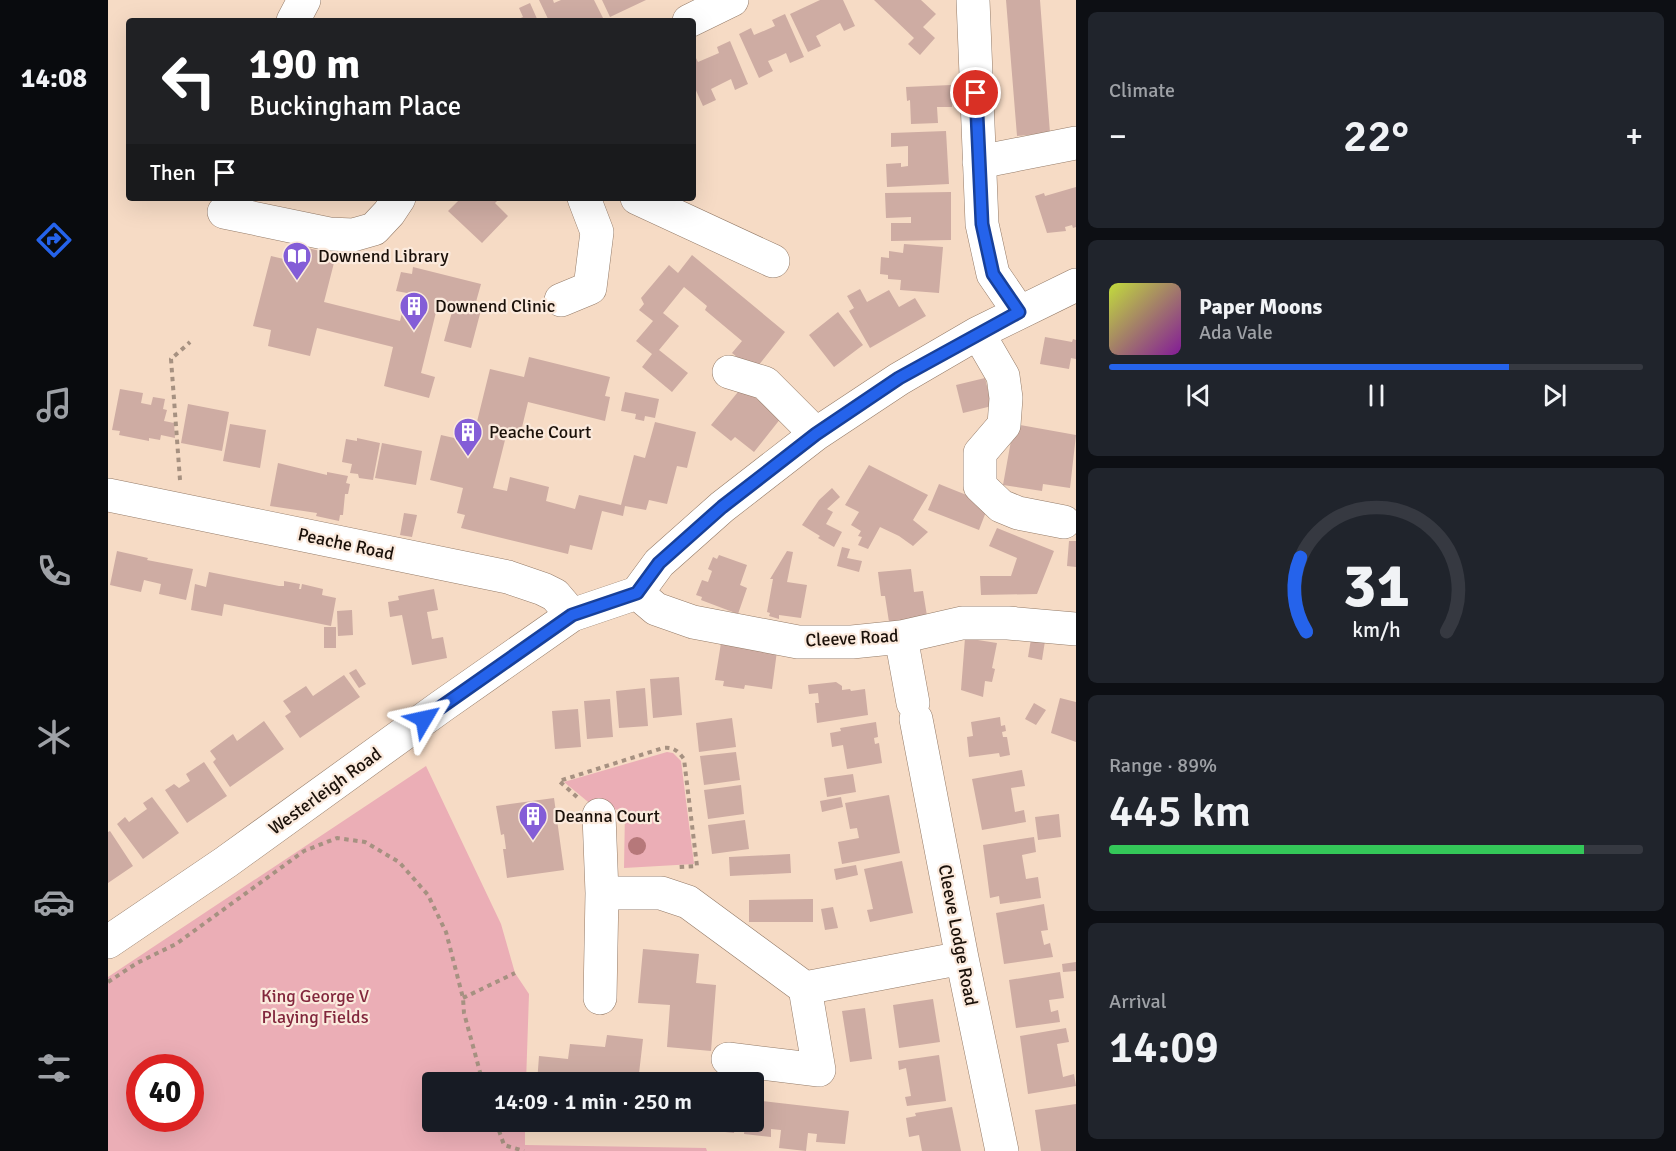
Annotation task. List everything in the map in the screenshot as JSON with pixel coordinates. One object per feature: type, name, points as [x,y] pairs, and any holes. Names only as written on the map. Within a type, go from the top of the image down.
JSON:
[{"type":"street","points":[[294,18],[304,0]]},
{"type":"street","points":[[695,18],[732,0]]},
{"type":"street","points":[[973,0],[982,224],[993,274],[1019,312]]},
{"type":"street","points":[[979,162],[1076,143]]},
{"type":"street","points":[[224,212],[329,234],[353,235],[374,229],[397,201]]},
{"type":"street","points":[[561,300],[590,288],[597,232],[585,201]]},
{"type":"street","points":[[643,201],[773,261]]},
{"type":"street","points":[[637,593],[659,563],[722,507],[816,434],[899,378],[978,333],[1076,285]]},
{"type":"street","points":[[978,333],[1003,376],[1006,398],[1004,424],[980,453],[980,486],[1001,506],[1018,513],[1064,522]]},
{"type":"street","points":[[729,372],[765,383],[816,434]]},
{"type":"street","name":"Peache Road","points":[[108,495],[508,577],[555,595],[572,615]]},
{"type":"street","name":"Westerleigh Road","points":[[108,942],[226,862],[572,615],[637,593]]},
{"type":"street","name":"Cleeve Road","points":[[637,593],[656,609],[693,622],[798,642],[852,642],[901,637],[962,623],[1008,623],[1076,629]]},
{"type":"street","name":"Cleeve Lodge Road","points":[[901,637],[962,958],[1002,1151]]},
{"type":"street","points":[[598,815],[602,893],[600,998]]},
{"type":"street","points":[[602,893],[661,893],[688,903],[805,988],[819,1070],[728,1059]]},
{"type":"street","points":[[805,988],[962,958]]},
{"type":"path","points":[[182,511],[171,359],[190,342]]},
{"type":"path","points":[[598,815],[559,781],[671,747],[684,759],[697,866],[675,867]]},
{"type":"path","points":[[108,982],[137,963],[176,944],[304,850],[338,838],[365,842],[399,862],[428,895],[446,932],[480,1072]]},
{"type":"path","points":[[463,998],[514,973]]},
{"type":"path","points":[[499,1132],[504,1145],[524,1151]]},
{"type":"green space","points":[[667,752],[673,753],[681,761],[694,864],[624,868],[625,811],[593,806],[564,782]]},
{"type":"green space","name":"King George V Playing Fields","points":[[426,766],[501,924],[515,973],[529,994],[526,1072],[422,1072],[422,1132],[525,1132],[525,1145],[706,1148],[707,1151],[108,1151],[108,977]]},
{"type":"building","points":[[539,0],[553,0],[554,3],[561,0],[594,0],[603,18],[548,18]]},
{"type":"building","points":[[602,0],[646,0],[610,17]]},
{"type":"building","points":[[820,0],[843,0],[855,26],[844,31],[840,23],[816,36],[821,46],[808,52],[790,14]]},
{"type":"building","points":[[874,0],[921,0],[936,14],[923,27],[935,38],[920,55],[908,44],[914,38]]},
{"type":"building","points":[[1006,0],[1040,0],[1050,133],[1017,136]]},
{"type":"building","points":[[530,3],[537,18],[521,18],[523,17],[519,8]]},
{"type":"building","points":[[785,14],[804,57],[790,63],[786,53],[768,61],[773,71],[759,78],[739,34],[751,28],[754,35],[766,30],[775,26],[772,20]]},
{"type":"building","points":[[730,41],[748,84],[735,90],[731,79],[711,89],[716,100],[703,106],[696,91],[696,58],[698,62],[719,53],[717,47]]},
{"type":"building","points":[[951,85],[952,107],[937,107],[938,123],[911,124],[910,100],[907,101],[906,87]]},
{"type":"building","points":[[946,131],[949,184],[887,187],[886,164],[901,163],[901,167],[908,166],[908,146],[891,147],[891,133]]},
{"type":"building","points":[[1076,187],[1076,227],[1073,228],[1072,225],[1065,227],[1066,231],[1047,233],[1035,196],[1044,193],[1045,196]]},
{"type":"building","points":[[951,192],[951,240],[891,241],[891,223],[911,223],[911,217],[886,218],[885,193]]},
{"type":"building","points":[[458,201],[497,201],[495,203],[508,216],[482,243],[448,211]]},
{"type":"building","points":[[292,244],[336,255],[324,302],[400,321],[407,293],[396,291],[401,272],[412,274],[413,267],[481,284],[474,309],[481,310],[471,348],[444,341],[453,308],[438,304],[421,373],[435,377],[429,398],[384,386],[393,347],[317,328],[310,356],[268,346],[271,330],[253,326],[271,256],[288,260]]},
{"type":"building","points":[[904,244],[943,247],[939,293],[900,290],[901,280],[888,279],[888,275],[880,274],[881,257],[889,258],[889,251],[903,253]]},
{"type":"building","points":[[692,255],[785,332],[754,371],[732,353],[742,341],[705,310],[707,306],[684,287],[663,313],[679,326],[659,350],[688,373],[672,392],[642,367],[652,354],[636,341],[653,321],[639,310],[644,304],[641,298],[669,265],[678,273]]},
{"type":"building","points":[[860,289],[867,302],[889,290],[899,307],[915,298],[926,316],[870,348],[849,311],[854,308],[847,296]]},
{"type":"building","points":[[838,312],[863,345],[834,367],[809,335]]},
{"type":"building","points":[[1045,337],[1072,342],[1073,339],[1076,340],[1076,359],[1071,358],[1069,369],[1040,364]]},
{"type":"building","name":"Peache Court","points":[[529,357],[610,377],[605,396],[610,397],[605,421],[528,402],[519,440],[506,436],[493,488],[507,491],[510,477],[549,487],[546,501],[575,509],[579,495],[621,505],[634,455],[645,458],[655,422],[696,432],[687,468],[677,466],[667,504],[649,500],[646,510],[625,506],[623,516],[602,511],[592,550],[570,545],[568,554],[461,528],[465,515],[457,513],[463,488],[430,480],[441,435],[472,442],[490,369],[524,377]]},
{"type":"building","points":[[985,378],[992,406],[963,413],[956,385]]},
{"type":"building","points":[[742,387],[781,418],[754,452],[735,437],[731,441],[711,425]]},
{"type":"building","points":[[120,389],[143,393],[141,403],[151,405],[153,397],[165,399],[163,409],[167,410],[164,421],[174,423],[175,438],[161,435],[160,440],[149,438],[149,441],[119,435],[120,431],[112,430]]},
{"type":"building","points":[[625,392],[659,399],[655,418],[645,416],[644,421],[635,419],[636,414],[621,411]]},
{"type":"building","points":[[188,404],[229,412],[222,451],[181,443]]},
{"type":"building","points":[[230,424],[266,430],[260,468],[223,461]]},
{"type":"building","points":[[1014,424],[1076,435],[1070,488],[1043,484],[1042,491],[1003,485]]},
{"type":"building","points":[[357,438],[380,443],[373,480],[359,478],[358,474],[350,473],[352,464],[342,462],[346,439],[357,441]]},
{"type":"building","points":[[382,443],[422,451],[416,485],[375,478]]},
{"type":"building","points":[[278,463],[327,475],[327,472],[348,476],[346,483],[350,484],[348,494],[345,494],[343,515],[340,515],[339,521],[316,516],[317,513],[270,506]]},
{"type":"building","points":[[869,465],[928,495],[913,520],[928,532],[913,546],[880,527],[868,549],[858,545],[862,537],[858,536],[861,531],[851,525],[859,512],[845,505]]},
{"type":"building","points":[[939,484],[989,504],[979,530],[928,510]]},
{"type":"building","points":[[832,488],[840,497],[827,509],[833,512],[826,524],[842,532],[834,547],[802,525],[819,500]]},
{"type":"building","points":[[404,513],[417,515],[412,537],[400,535]]},
{"type":"building","points":[[997,528],[1054,551],[1037,594],[981,595],[980,576],[1011,576],[1017,558],[989,546]]},
{"type":"building","points":[[1069,541],[1076,541],[1076,567],[1067,566]]},
{"type":"building","points":[[842,547],[850,549],[847,558],[862,561],[859,572],[837,566]]},
{"type":"building","points":[[117,551],[148,558],[147,560],[193,569],[186,600],[159,594],[161,584],[144,580],[141,592],[110,585]]},
{"type":"building","points":[[787,551],[793,552],[787,582],[807,585],[801,618],[779,615],[779,619],[769,616],[770,613],[767,612],[773,579],[770,579]]},
{"type":"building","points":[[719,555],[747,565],[740,585],[747,588],[738,614],[701,600],[702,597],[696,595],[702,580],[708,582],[712,571],[708,569],[713,557],[717,559]]},
{"type":"building","points":[[911,569],[914,592],[923,591],[927,616],[889,622],[885,596],[881,596],[878,572]]},
{"type":"building","points":[[209,572],[279,586],[284,586],[284,581],[300,584],[299,589],[302,584],[323,589],[322,595],[336,598],[331,626],[224,604],[222,616],[191,610],[195,584],[206,587]]},
{"type":"building","points":[[434,589],[438,610],[427,612],[432,639],[443,637],[447,658],[412,665],[402,615],[390,617],[388,602],[399,600],[398,596]]},
{"type":"building","points":[[352,610],[353,635],[338,636],[337,611]]},
{"type":"building","points":[[324,627],[336,627],[336,648],[324,648]]},
{"type":"building","points":[[965,638],[997,643],[992,682],[985,681],[983,697],[961,690]]},
{"type":"building","points":[[1031,639],[1045,641],[1042,660],[1028,657]]},
{"type":"building","points":[[721,643],[777,651],[772,689],[745,685],[744,689],[723,686],[724,681],[715,680]]},
{"type":"building","points":[[356,669],[366,684],[359,688],[349,673]]},
{"type":"building","points":[[344,675],[360,697],[300,738],[285,716],[291,712],[283,701],[306,686],[313,696]]},
{"type":"building","points":[[679,677],[682,715],[653,718],[650,679]]},
{"type":"building","points":[[836,682],[842,686],[842,690],[865,689],[868,715],[817,723],[815,703],[819,703],[818,693],[809,694],[808,685]]},
{"type":"building","points":[[645,688],[648,726],[619,728],[616,691]]},
{"type":"building","points":[[1060,698],[1076,702],[1076,742],[1051,733]]},
{"type":"building","points":[[610,699],[613,737],[587,739],[584,701]]},
{"type":"building","points":[[1034,703],[1046,710],[1036,725],[1025,719]]},
{"type":"building","points":[[578,709],[581,747],[555,749],[552,711]]},
{"type":"building","points":[[1000,717],[1001,726],[1005,725],[1006,731],[1002,732],[1003,737],[1007,737],[1010,755],[1000,757],[999,753],[969,757],[967,737],[973,736],[971,722]]},
{"type":"building","points":[[732,718],[736,747],[699,752],[696,723]]},
{"type":"building","points":[[264,721],[284,749],[230,787],[213,762],[216,759],[210,751],[233,734],[237,741]]},
{"type":"building","points":[[876,722],[878,737],[874,738],[875,744],[879,743],[882,763],[847,769],[843,745],[832,747],[830,733],[841,731],[840,728]]},
{"type":"building","points":[[736,752],[740,780],[704,785],[700,756]]},
{"type":"building","points":[[204,762],[227,796],[187,823],[165,790],[174,784],[179,788],[190,781],[186,774]]},
{"type":"building","points":[[1022,770],[1025,786],[1011,788],[1015,812],[1024,810],[1026,822],[982,830],[972,779]]},
{"type":"building","points":[[853,774],[856,792],[827,797],[824,778]]},
{"type":"building","points":[[741,785],[744,814],[708,819],[704,790]]},
{"type":"building","points":[[889,795],[900,853],[842,864],[838,842],[859,838],[857,828],[850,829],[845,803]]},
{"type":"building","points":[[152,797],[179,833],[143,859],[117,824],[125,817],[129,822],[147,809],[143,803]]},
{"type":"building","points":[[841,797],[843,807],[822,812],[820,801]]},
{"type":"building","name":"Deanna Court","points":[[554,798],[564,870],[507,878],[503,849],[506,849],[504,834],[501,835],[496,806]]},
{"type":"building","points":[[1059,814],[1061,837],[1038,840],[1035,817]]},
{"type":"building","points":[[745,820],[749,849],[712,854],[708,825]]},
{"type":"building","points":[[110,831],[133,866],[108,883],[108,832]]},
{"type":"building","points":[[1034,837],[1036,852],[1022,855],[1026,879],[1038,877],[1041,898],[1000,904],[999,896],[990,898],[983,845]]},
{"type":"building","points":[[790,854],[791,873],[730,876],[729,857]]},
{"type":"building","points":[[902,861],[913,913],[870,922],[867,910],[873,909],[864,869]]},
{"type":"building","points":[[856,865],[858,875],[836,880],[834,869]]},
{"type":"building","points":[[813,899],[813,922],[749,922],[749,900]]},
{"type":"building","points":[[1044,904],[1048,930],[1041,931],[1044,945],[1050,943],[1053,957],[1004,964],[996,913]]},
{"type":"building","points":[[833,907],[838,928],[825,930],[821,909]]},
{"type":"building","points":[[643,949],[699,954],[696,983],[716,985],[711,1051],[667,1047],[670,1005],[638,1003]]},
{"type":"building","points":[[1076,962],[1076,971],[1063,972],[1062,964]]},
{"type":"building","points":[[1060,972],[1064,998],[1049,1000],[1051,1012],[1058,1010],[1060,1022],[1016,1028],[1009,980]]},
{"type":"building","points":[[933,999],[940,1042],[899,1048],[893,1005]]},
{"type":"building","points":[[865,1008],[872,1059],[850,1062],[842,1011]]},
{"type":"building","points":[[1066,1028],[1069,1042],[1057,1044],[1063,1077],[1074,1074],[1076,1086],[1028,1094],[1020,1036]]},
{"type":"building","points":[[607,1035],[643,1039],[639,1072],[538,1072],[539,1056],[568,1059],[570,1044],[605,1047]]},
{"type":"building","points":[[939,1055],[946,1101],[907,1106],[905,1097],[911,1096],[906,1068],[899,1070],[898,1061]]},
{"type":"building","points":[[764,1101],[849,1111],[845,1144],[816,1142],[817,1134],[808,1133],[806,1151],[779,1148],[781,1130],[771,1129],[771,1137],[744,1134],[744,1132],[764,1132]]},
{"type":"building","points":[[1076,1104],[1076,1151],[1041,1151],[1035,1110]]},
{"type":"building","points":[[952,1107],[961,1151],[922,1151],[919,1135],[909,1137],[906,1118],[916,1116],[915,1113]]},
{"type":"place","name":"Downend Library","points":[[297,282]]},
{"type":"place","name":"Downend Clinic","points":[[414,332]]},
{"type":"place","name":"Peache Court","points":[[468,458]]},
{"type":"place","name":"Deanna Court","points":[[533,842]]},
{"type":"route","points":[[424,719],[572,615],[637,593],[659,563],[722,507],[816,434],[899,378],[1019,312],[993,274],[982,224],[976,93]]}]
